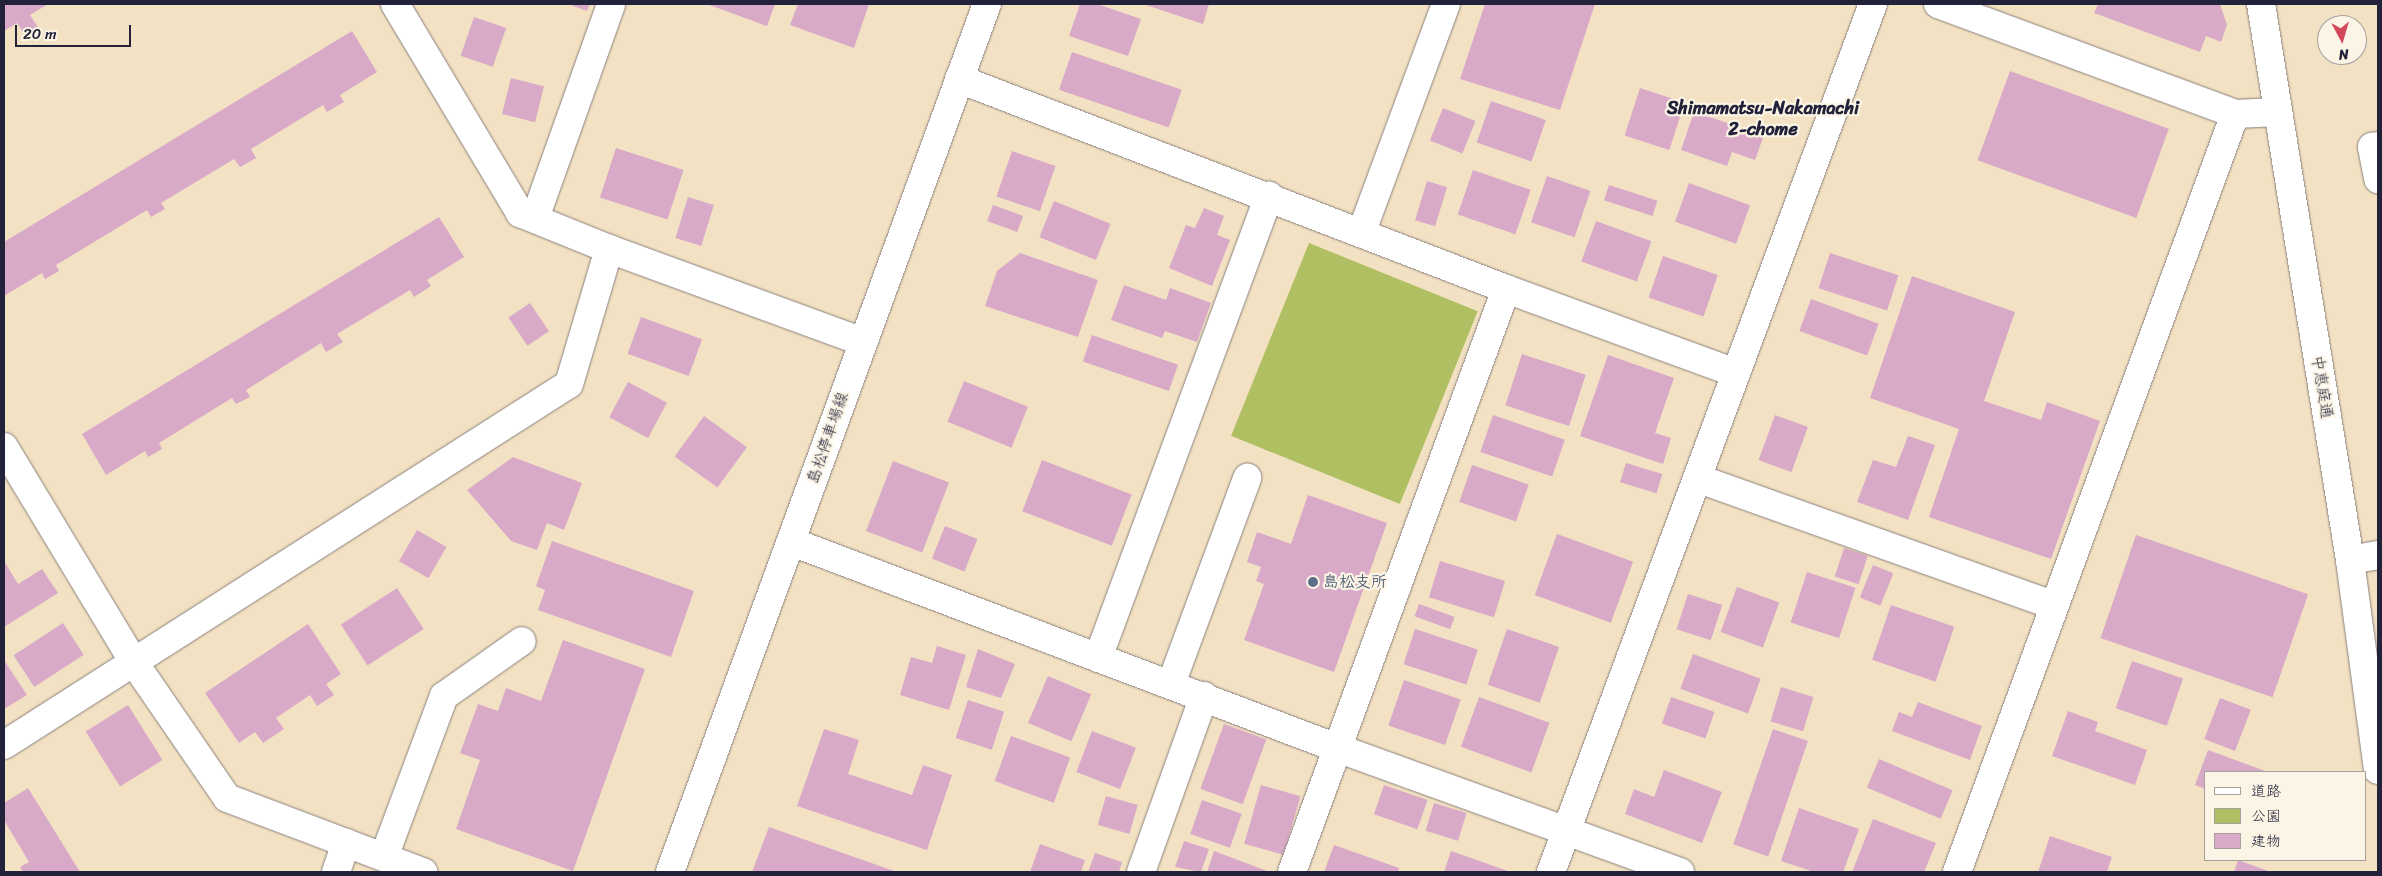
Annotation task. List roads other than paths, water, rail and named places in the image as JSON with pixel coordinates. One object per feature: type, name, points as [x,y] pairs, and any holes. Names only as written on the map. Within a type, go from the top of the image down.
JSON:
[{"type":"street","points":[[395,4],[520,213],[609,250],[862,341]]},
{"type":"street","points":[[535,218],[611,4]]},
{"type":"street","name":"島松停車場線","points":[[670,872],[792,542],[862,341],[987,4]]},
{"type":"street","points":[[1362,232],[1446,4]]},
{"type":"street","points":[[1551,872],[1699,479],[1735,372],[1873,4]]},
{"type":"street","points":[[1938,4],[2235,114],[2278,112]]},
{"type":"street","name":"中恵庭通","points":[[2261,4],[2350,560],[2378,770]]},
{"type":"street","points":[[959,79],[1269,196],[1506,289],[1735,372]]},
{"type":"street","points":[[1957,872],[2053,604],[2235,114]]},
{"type":"street","points":[[2378,146],[2372,147],[2378,179]]},
{"type":"street","points":[[1098,658],[1269,196]]},
{"type":"street","points":[[4,744],[568,384],[609,250]]},
{"type":"street","points":[[1292,872],[1506,289]]},
{"type":"street","points":[[4,447],[133,661],[228,798],[423,872]]},
{"type":"street","points":[[1171,684],[1247,478]]},
{"type":"street","points":[[1699,479],[2053,604]]},
{"type":"street","points":[[792,542],[1098,658],[1204,696],[1337,748],[1680,872]]},
{"type":"street","points":[[2350,560],[2378,556]]},
{"type":"street","points":[[384,857],[444,696],[522,641]]},
{"type":"street","points":[[1141,872],[1204,696]]},
{"type":"street","points":[[336,872],[346,843]]},
{"type":"place","name":"島松支所","points":[[1313,582]]},
{"type":"district","name":"Shimamatsu-Nakamachi 2-chome","points":[[1763,119]]}]
